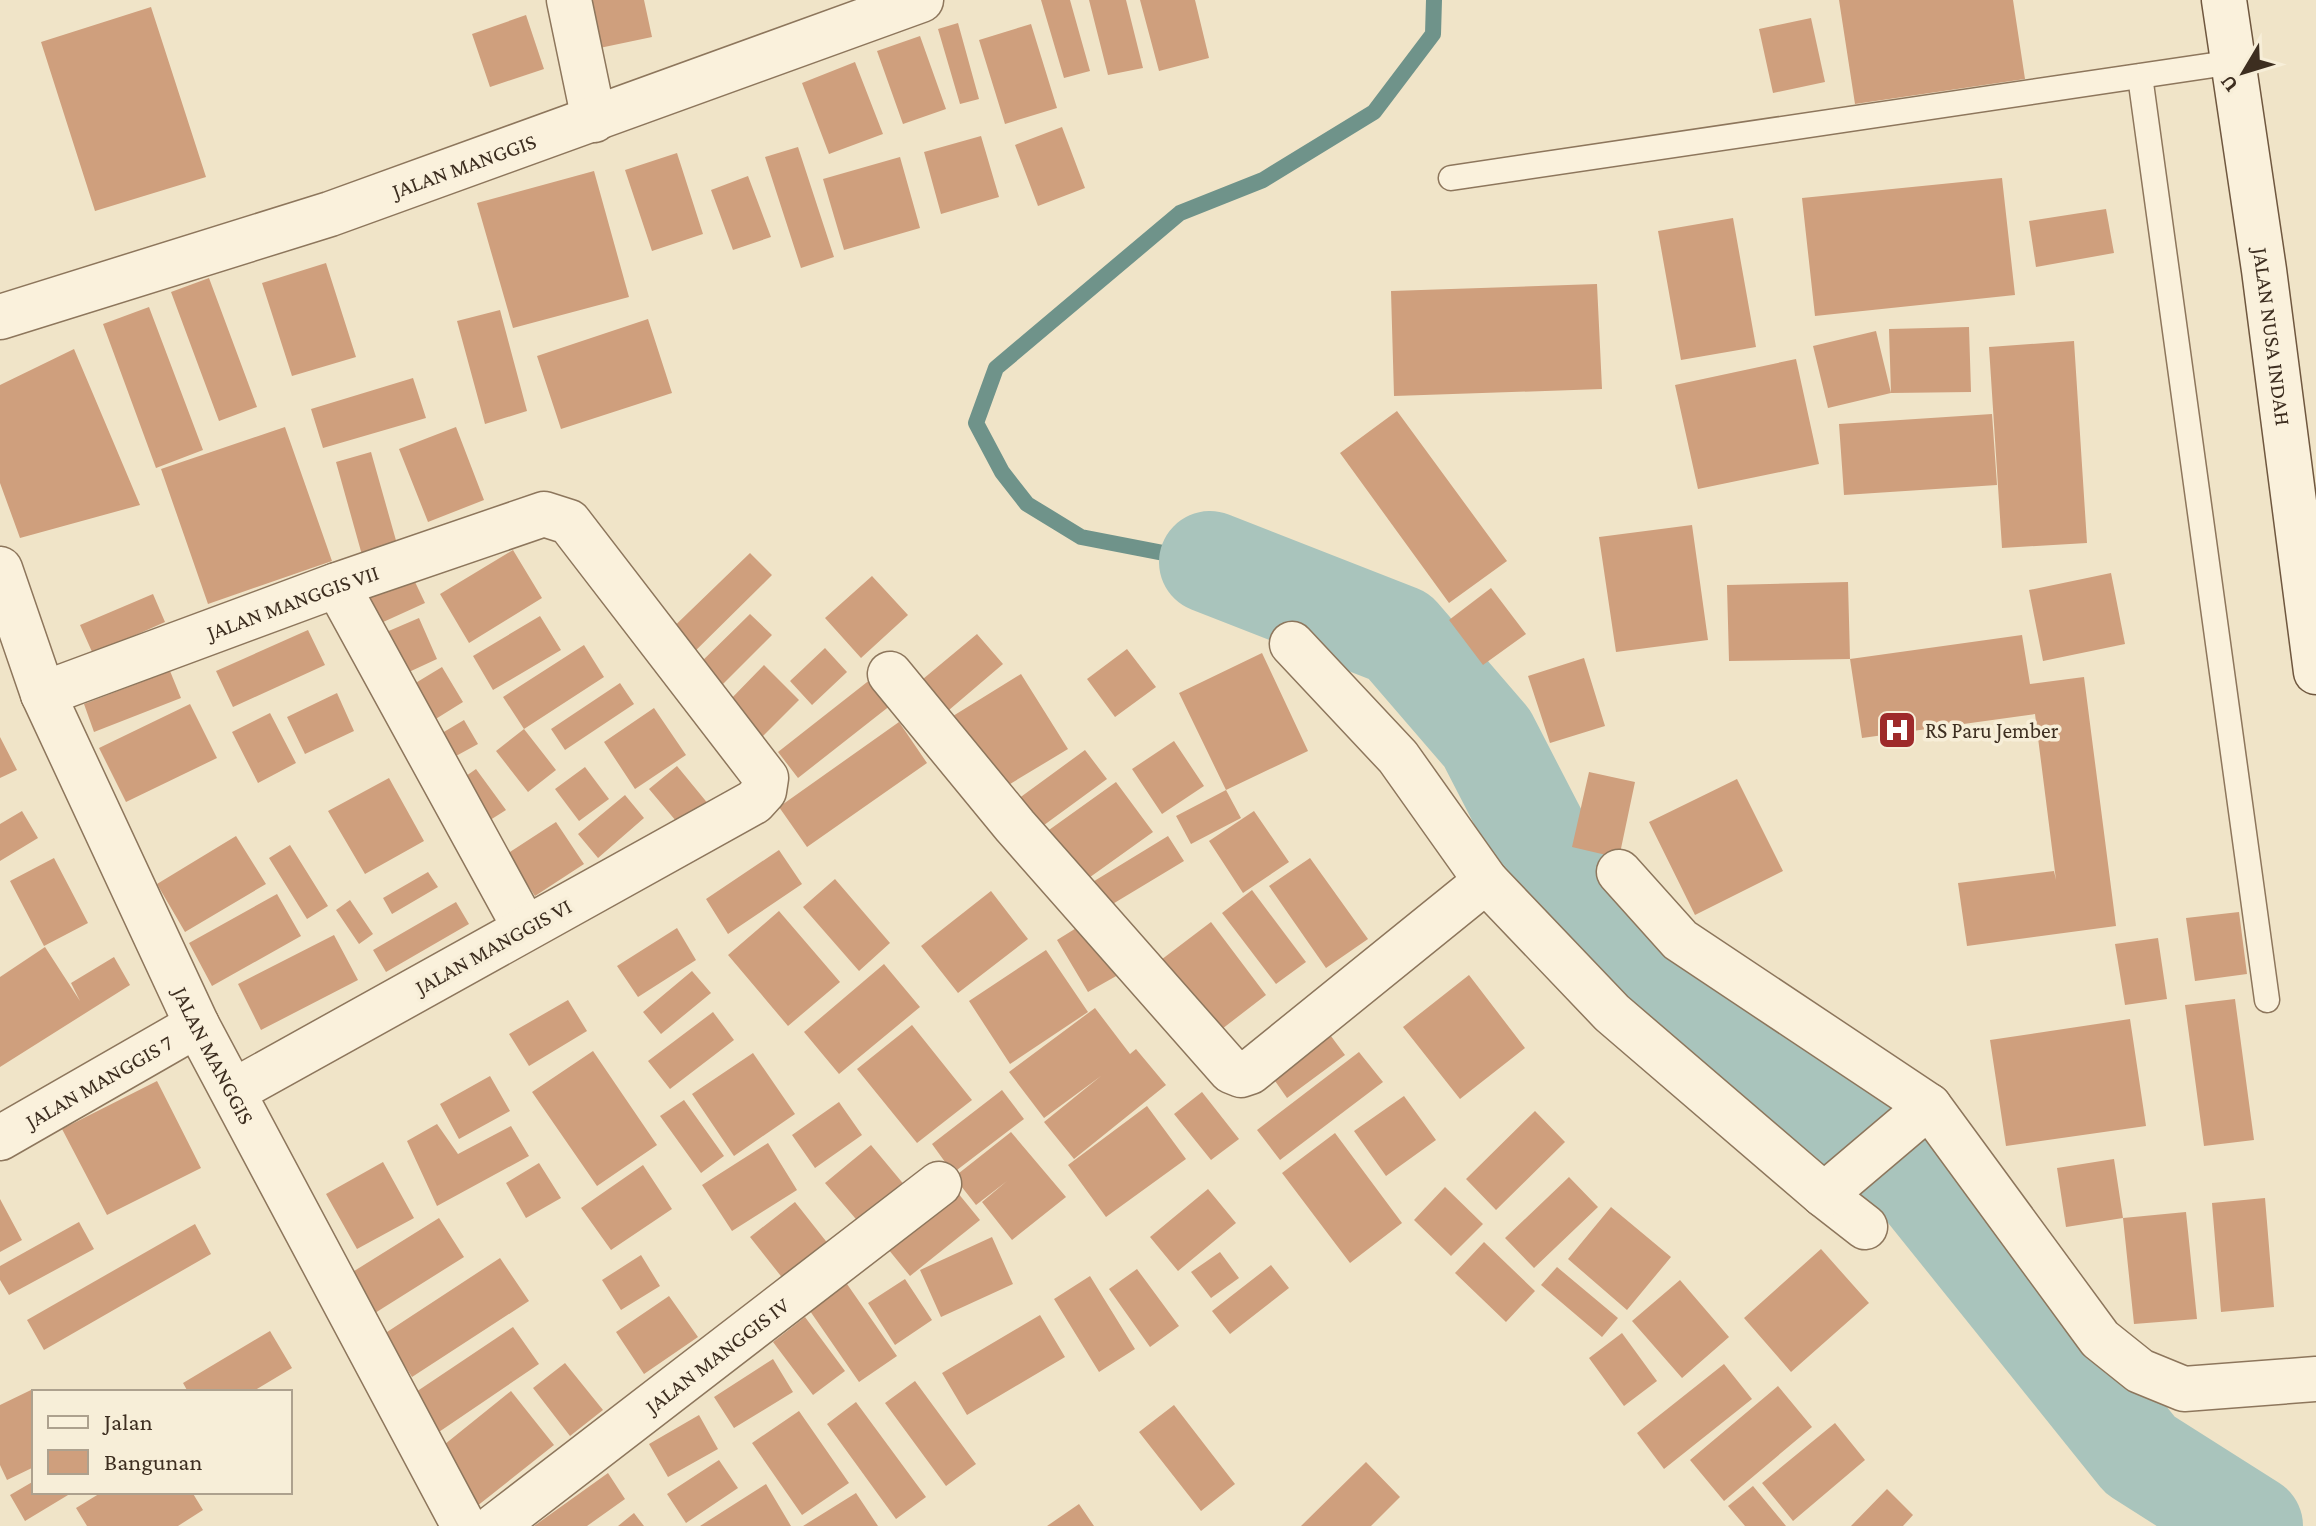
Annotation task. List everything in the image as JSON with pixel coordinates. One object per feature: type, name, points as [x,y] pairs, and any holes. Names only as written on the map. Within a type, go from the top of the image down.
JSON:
[{"type":"street","points":[[569,0],[594,120]]},
{"type":"street","name":"JALAN MANGGIS","points":[[0,317],[330,214],[921,0]]},
{"type":"street","name":"JALAN NUSA INDAH","points":[[2224,0],[2264,270],[2316,672]]},
{"type":"street","name":"JALAN MANGGIS VII","points":[[43,694],[337,585],[544,514],[569,522],[766,778],[764,791],[754,802]]},
{"type":"street","name":"JALAN MANGGIS","points":[[0,569],[43,694],[197,1025],[464,1526]]},
{"type":"street","points":[[337,585],[525,928]]},
{"type":"street","points":[[1292,644],[1398,757],[1486,881],[1612,1013],[1830,1190],[1865,1227]]},
{"type":"street","points":[[890,674],[1015,826],[1231,1071],[1241,1075],[1250,1072],[1486,881]]},
{"type":"street","name":"JALAN MANGGIS VI","points":[[234,1091],[754,802]]},
{"type":"street","points":[[1619,872],[1680,940],[1921,1114],[2100,1339],[2140,1371],[2184,1389],[2316,1379]]},
{"type":"street","name":"JALAN MANGGIS 7","points":[[0,1138],[197,1025]]},
{"type":"street","points":[[1830,1190],[1921,1114]]},
{"type":"street","name":"JALAN MANGGIS IV","points":[[495,1526],[939,1184]]},
{"type":"lane","points":[[1451,178],[2234,62]]},
{"type":"lane","points":[[2140,76],[2267,1000]]},
{"type":"building","points":[[578,0],[644,0],[652,37],[590,50]]},
{"type":"building","points":[[1041,0],[1070,0],[1090,71],[1064,78]]},
{"type":"building","points":[[1089,0],[1126,0],[1143,68],[1108,75]]},
{"type":"building","points":[[1140,0],[1195,0],[1209,58],[1159,71]]},
{"type":"building","points":[[1839,0],[2013,0],[2025,79],[1855,104]]},
{"type":"building","points":[[151,7],[206,177],[95,211],[41,42]]},
{"type":"building","points":[[526,15],[544,69],[490,87],[472,34]]},
{"type":"building","points":[[1811,18],[1825,82],[1773,93],[1759,29]]},
{"type":"building","points":[[958,23],[979,99],[960,104],[938,29]]},
{"type":"building","points":[[1031,24],[1057,108],[1005,124],[979,40]]},
{"type":"building","points":[[920,36],[946,109],[903,124],[877,51]]},
{"type":"building","points":[[855,62],[883,134],[829,154],[802,83]]},
{"type":"building","points":[[1062,127],[1085,188],[1038,206],[1015,145]]},
{"type":"building","points":[[981,136],[999,197],[941,214],[924,152]]},
{"type":"building","points":[[798,147],[834,257],[801,268],[765,157]]},
{"type":"building","points":[[677,153],[703,234],[652,251],[625,170]]},
{"type":"building","points":[[900,157],[920,228],[844,250],[823,179]]},
{"type":"building","points":[[594,171],[629,297],[513,328],[477,203]]},
{"type":"building","points":[[748,176],[771,237],[733,250],[711,190]]},
{"type":"building","points":[[2002,178],[2015,295],[1815,316],[1802,198]]},
{"type":"building","points":[[2106,209],[2114,253],[2036,267],[2029,221]]},
{"type":"building","points":[[1733,218],[1756,347],[1681,360],[1658,231]]},
{"type":"building","points":[[326,263],[356,357],[292,376],[262,283]]},
{"type":"building","points":[[209,278],[257,407],[219,421],[171,292]]},
{"type":"building","points":[[1597,284],[1602,389],[1394,396],[1391,291]]},
{"type":"building","points":[[149,307],[203,450],[156,468],[103,324]]},
{"type":"building","points":[[500,310],[527,411],[485,424],[457,321]]},
{"type":"building","points":[[648,319],[672,393],[561,429],[537,356]]},
{"type":"building","points":[[1969,327],[1971,392],[1891,393],[1889,329]]},
{"type":"building","points":[[1876,331],[1891,393],[1828,408],[1813,346]]},
{"type":"building","points":[[2074,341],[2087,543],[2002,548],[1989,347]]},
{"type":"building","points":[[74,349],[140,505],[20,538],[0,483],[0,385]]},
{"type":"building","points":[[1796,359],[1819,464],[1698,489],[1675,385]]},
{"type":"building","points":[[413,378],[426,418],[323,448],[311,409]]},
{"type":"building","points":[[1397,411],[1507,561],[1449,603],[1340,453]]},
{"type":"building","points":[[1992,414],[1997,485],[1844,495],[1839,424]]},
{"type":"building","points":[[285,427],[332,561],[208,604],[161,469]]},
{"type":"building","points":[[456,427],[484,500],[428,522],[399,449]]},
{"type":"building","points":[[371,452],[397,544],[362,555],[336,462]]},
{"type":"building","points":[[1692,525],[1708,640],[1616,652],[1599,537]]},
{"type":"building","points":[[513,550],[542,598],[469,643],[440,594]]},
{"type":"building","points":[[750,553],[772,575],[682,664],[659,641]]},
{"type":"building","points":[[407,565],[425,603],[370,628],[353,589]]},
{"type":"building","points":[[2111,573],[2125,644],[2043,661],[2029,590]]},
{"type":"building","points":[[872,576],[908,615],[861,658],[825,618]]},
{"type":"building","points":[[1848,582],[1850,659],[1729,661],[1727,585]]},
{"type":"building","points":[[1491,588],[1526,634],[1483,665],[1449,620]]},
{"type":"building","points":[[153,594],[165,622],[93,654],[80,625]]},
{"type":"building","points":[[750,614],[772,635],[717,690],[695,668]]},
{"type":"building","points":[[540,616],[561,650],[493,690],[473,656]]},
{"type":"building","points":[[419,618],[437,659],[396,678],[377,636]]},
{"type":"building","points":[[308,630],[325,665],[233,707],[216,671]]},
{"type":"building","points":[[977,634],[1003,664],[949,710],[923,679]]},
{"type":"building","points":[[2022,635],[2030,684],[2084,677],[2116,926],[1967,946],[1958,883],[2054,871],[2056,880],[2035,714],[1862,738],[1850,659]]},
{"type":"building","points":[[584,645],[604,677],[524,729],[503,697]]},
{"type":"building","points":[[825,648],[847,672],[812,705],[790,681]]},
{"type":"building","points":[[1127,649],[1156,687],[1115,717],[1087,679]]},
{"type":"building","points":[[1262,653],[1308,751],[1226,790],[1179,693]]},
{"type":"building","points":[[1584,658],[1605,726],[1550,743],[1528,676]]},
{"type":"building","points":[[764,665],[799,700],[761,738],[727,703]]},
{"type":"building","points":[[442,667],[463,702],[426,725],[404,690]]},
{"type":"building","points":[[170,671],[181,698],[94,732],[84,704]]},
{"type":"building","points":[[1021,674],[1068,749],[1000,790],[953,716]]},
{"type":"building","points":[[871,679],[891,705],[798,778],[778,752]]},
{"type":"building","points":[[620,683],[634,704],[565,750],[551,729]]},
{"type":"building","points":[[337,693],[354,731],[305,754],[287,717]]},
{"type":"building","points":[[190,704],[217,758],[126,802],[99,748]]},
{"type":"building","points":[[654,708],[686,755],[635,789],[604,742]]},
{"type":"building","points":[[270,713],[296,763],[258,783],[232,732]]},
{"type":"building","points":[[464,720],[478,744],[445,762],[432,739]]},
{"type":"building","points":[[899,722],[927,763],[807,847],[779,807]]},
{"type":"building","points":[[524,729],[556,770],[528,792],[496,751]]},
{"type":"building","points":[[0,737],[17,770],[0,778]]},
{"type":"building","points":[[1174,741],[1204,786],[1162,814],[1132,769]]},
{"type":"building","points":[[1085,750],[1107,779],[1040,828],[1018,799]]},
{"type":"building","points":[[677,766],[714,811],[687,834],[649,789]]},
{"type":"building","points":[[585,767],[609,799],[579,821],[555,789]]},
{"type":"building","points":[[476,769],[506,810],[487,822],[459,781]]},
{"type":"building","points":[[1589,772],[1635,782],[1619,858],[1572,847]]},
{"type":"building","points":[[389,778],[424,841],[365,874],[328,811]]},
{"type":"building","points":[[1737,779],[1783,871],[1695,915],[1649,822]]},
{"type":"building","points":[[1116,782],[1153,832],[1079,885],[1042,835]]},
{"type":"building","points":[[1226,790],[1241,818],[1191,844],[1176,816]]},
{"type":"building","points":[[625,795],[644,818],[598,858],[578,834]]},
{"type":"building","points":[[22,811],[38,838],[0,861],[0,824]]},
{"type":"building","points":[[1254,811],[1289,862],[1243,893],[1209,841]]},
{"type":"building","points":[[556,822],[584,864],[535,896],[507,854]]},
{"type":"building","points":[[236,836],[266,884],[185,932],[157,884]]},
{"type":"building","points":[[1168,836],[1184,861],[1106,908],[1091,883]]},
{"type":"building","points":[[290,845],[328,906],[307,919],[269,858]]},
{"type":"building","points":[[779,850],[802,884],[728,934],[706,899]]},
{"type":"building","points":[[54,858],[88,923],[44,946],[10,881]]},
{"type":"building","points":[[1310,858],[1368,939],[1326,968],[1269,886]]},
{"type":"building","points":[[428,872],[438,887],[392,914],[383,898]]},
{"type":"building","points":[[835,879],[890,943],[859,971],[803,907]]},
{"type":"building","points":[[1252,890],[1306,962],[1276,984],[1222,913]]},
{"type":"building","points":[[991,891],[1028,939],[958,993],[921,946]]},
{"type":"building","points":[[277,894],[301,936],[212,986],[189,943]]},
{"type":"building","points":[[350,900],[373,934],[359,944],[336,910]]},
{"type":"building","points":[[456,902],[469,924],[386,972],[373,950]]},
{"type":"building","points":[[779,911],[840,982],[788,1026],[728,955]]},
{"type":"building","points":[[2239,912],[2247,974],[2195,981],[2186,918]]},
{"type":"building","points":[[1086,922],[1118,975],[1088,992],[1057,940]]},
{"type":"building","points":[[1211,922],[1266,995],[1209,1039],[1153,966]]},
{"type":"building","points":[[677,928],[696,960],[638,997],[617,966]]},
{"type":"building","points":[[334,935],[358,980],[261,1030],[238,984]]},
{"type":"building","points":[[2158,938],[2167,999],[2125,1005],[2115,944]]},
{"type":"building","points":[[45,947],[80,1001],[71,983],[114,957],[130,985],[0,1067],[0,977]]},
{"type":"building","points":[[1046,950],[1088,1012],[1010,1064],[969,1001]]},
{"type":"building","points":[[884,964],[920,1007],[839,1074],[804,1032]]},
{"type":"building","points":[[692,971],[711,993],[661,1034],[643,1012]]},
{"type":"building","points":[[1469,975],[1525,1048],[1460,1099],[1403,1027]]},
{"type":"building","points":[[2235,999],[2254,1140],[2204,1146],[2185,1005]]},
{"type":"building","points":[[568,1000],[587,1031],[529,1066],[509,1034]]},
{"type":"building","points":[[1095,1008],[1130,1054],[1136,1049],[1166,1085],[1074,1159],[1044,1122],[1101,1076],[1044,1118],[1009,1072]]},
{"type":"building","points":[[713,1012],[734,1040],[670,1089],[648,1061]]},
{"type":"building","points":[[2130,1019],[2146,1126],[2006,1146],[1990,1040]]},
{"type":"building","points":[[912,1025],[972,1100],[917,1143],[857,1069]]},
{"type":"building","points":[[1325,1028],[1345,1055],[1287,1098],[1268,1071]]},
{"type":"building","points":[[593,1051],[657,1145],[597,1186],[532,1092]]},
{"type":"building","points":[[1359,1052],[1383,1082],[1280,1160],[1257,1130]]},
{"type":"building","points":[[753,1053],[795,1114],[734,1156],[692,1094]]},
{"type":"building","points":[[490,1076],[510,1111],[459,1139],[440,1104]]},
{"type":"building","points":[[157,1081],[201,1168],[107,1215],[62,1129]]},
{"type":"building","points":[[1002,1090],[1024,1119],[953,1173],[932,1144]]},
{"type":"building","points":[[1202,1092],[1239,1139],[1211,1160],[1174,1114]]},
{"type":"building","points":[[1404,1096],[1436,1140],[1386,1176],[1354,1131]]},
{"type":"building","points":[[684,1100],[724,1156],[701,1173],[660,1116]]},
{"type":"building","points":[[839,1102],[862,1135],[815,1168],[792,1135]]},
{"type":"building","points":[[1147,1106],[1186,1159],[1106,1217],[1068,1165]]},
{"type":"building","points":[[1535,1111],[1565,1142],[1496,1210],[1466,1179]]},
{"type":"building","points":[[437,1124],[458,1154],[511,1126],[529,1156],[437,1206],[407,1141]]},
{"type":"building","points":[[1011,1132],[1066,1197],[1012,1240],[982,1202],[1007,1181],[976,1205],[954,1177]]},
{"type":"building","points":[[1335,1133],[1402,1223],[1350,1263],[1282,1173]]},
{"type":"building","points":[[768,1143],[797,1190],[732,1231],[702,1185]]},
{"type":"building","points":[[871,1145],[906,1187],[861,1225],[825,1183]]},
{"type":"building","points":[[2114,1159],[2123,1218],[2066,1227],[2057,1168]]},
{"type":"building","points":[[383,1162],[414,1218],[357,1249],[326,1194]]},
{"type":"building","points":[[539,1163],[561,1198],[526,1218],[506,1183]]},
{"type":"building","points":[[643,1165],[672,1209],[611,1250],[581,1208]]},
{"type":"building","points":[[1569,1177],[1598,1207],[1534,1268],[1505,1238]]},
{"type":"building","points":[[953,1187],[980,1220],[910,1276],[884,1244]]},
{"type":"building","points":[[1445,1187],[1483,1224],[1451,1256],[1414,1220]]},
{"type":"building","points":[[1208,1189],[1236,1223],[1178,1271],[1150,1237]]},
{"type":"building","points":[[2265,1198],[2274,1307],[2221,1312],[2212,1203]]},
{"type":"building","points":[[0,1199],[22,1240],[0,1252]]},
{"type":"building","points":[[795,1202],[829,1245],[784,1280],[750,1237]]},
{"type":"building","points":[[1611,1207],[1671,1257],[1627,1310],[1568,1259]]},
{"type":"building","points":[[2186,1212],[2197,1319],[2134,1324],[2123,1218]]},
{"type":"building","points":[[439,1218],[464,1257],[375,1313],[351,1273]]},
{"type":"building","points":[[79,1222],[94,1249],[9,1295],[0,1280],[0,1266]]},
{"type":"building","points":[[195,1224],[211,1254],[44,1350],[27,1320]]},
{"type":"building","points":[[992,1237],[1013,1284],[941,1317],[920,1270]]},
{"type":"building","points":[[1484,1242],[1535,1291],[1506,1322],[1455,1273]]},
{"type":"building","points":[[1821,1249],[1869,1303],[1791,1372],[1744,1318]]},
{"type":"building","points":[[1220,1252],[1239,1278],[1211,1298],[1191,1272]]},
{"type":"building","points":[[641,1255],[660,1286],[621,1310],[602,1280]]},
{"type":"building","points":[[500,1258],[529,1301],[412,1377],[384,1334]]},
{"type":"building","points":[[1271,1265],[1289,1288],[1230,1334],[1212,1311]]},
{"type":"building","points":[[1557,1267],[1618,1318],[1602,1337],[1541,1285]]},
{"type":"building","points":[[1137,1269],[1179,1326],[1150,1347],[1109,1289]]},
{"type":"building","points":[[1090,1276],[1135,1349],[1099,1372],[1054,1299]]},
{"type":"building","points":[[905,1279],[932,1320],[895,1345],[868,1303]]},
{"type":"building","points":[[1680,1280],[1729,1337],[1682,1378],[1632,1321]]},
{"type":"building","points":[[847,1284],[897,1356],[859,1382],[810,1311]]},
{"type":"building","points":[[669,1296],[698,1337],[644,1374],[616,1332]]},
{"type":"building","points":[[1040,1315],[1065,1357],[967,1415],[942,1373]]},
{"type":"building","points":[[805,1317],[845,1371],[813,1395],[773,1342]]},
{"type":"building","points":[[513,1327],[539,1364],[433,1436],[407,1398]]},
{"type":"building","points":[[270,1331],[292,1368],[255,1390],[187,1390],[183,1383]]},
{"type":"building","points":[[1622,1333],[1657,1381],[1624,1406],[1589,1358]]},
{"type":"building","points":[[773,1359],[793,1392],[734,1428],[714,1397]]},
{"type":"building","points":[[565,1363],[603,1410],[570,1436],[533,1388]]},
{"type":"building","points":[[1724,1364],[1752,1399],[1664,1469],[1637,1433]]},
{"type":"building","points":[[915,1381],[976,1464],[946,1486],[885,1403]]},
{"type":"building","points":[[1778,1386],[1812,1427],[1724,1501],[1690,1460]]},
{"type":"building","points":[[31,1390],[32,1468],[7,1480],[0,1465],[0,1405]]},
{"type":"building","points":[[511,1391],[554,1445],[467,1514],[424,1461]]},
{"type":"building","points":[[856,1402],[926,1497],[896,1519],[827,1424]]},
{"type":"building","points":[[1174,1405],[1235,1484],[1201,1511],[1139,1432]]},
{"type":"building","points":[[799,1411],[849,1483],[802,1515],[752,1443]]},
{"type":"building","points":[[699,1415],[718,1449],[668,1477],[649,1444]]},
{"type":"building","points":[[1835,1423],[1865,1460],[1793,1521],[1762,1483]]},
{"type":"building","points":[[719,1460],[738,1488],[686,1523],[667,1494]]},
{"type":"building","points":[[1366,1462],[1400,1497],[1371,1526],[1301,1526]]},
{"type":"building","points":[[608,1473],[625,1499],[587,1526],[534,1526]]},
{"type":"building","points":[[32,1482],[32,1494],[70,1494],[25,1521],[10,1495]]},
{"type":"building","points":[[766,1484],[791,1526],[700,1526]]},
{"type":"building","points":[[1753,1486],[1786,1526],[1745,1526],[1728,1506]]},
{"type":"building","points":[[1887,1489],[1913,1515],[1903,1526],[1851,1526]]},
{"type":"building","points":[[856,1493],[878,1526],[803,1526]]},
{"type":"building","points":[[99,1494],[193,1494],[203,1510],[178,1526],[87,1526],[76,1508]]},
{"type":"building","points":[[1079,1504],[1094,1526],[1047,1526]]},
{"type":"building","points":[[634,1513],[644,1526],[618,1526]]},
{"type":"waterway","points":[[1210,562],[1081,537],[1027,504],[1002,472],[976,423],[996,368],[1180,213],[1263,180],[1374,112],[1433,34],[1434,0]]},
{"type":"waterway","points":[[1210,562],[1399,636],[1487,738],[1550,860],[1649,979],[1818,1119],[1915,1175],[2140,1455],[2252,1526]]},
{"type":"place","name":"RS Paru Jember","points":[[1897,730]]}]
